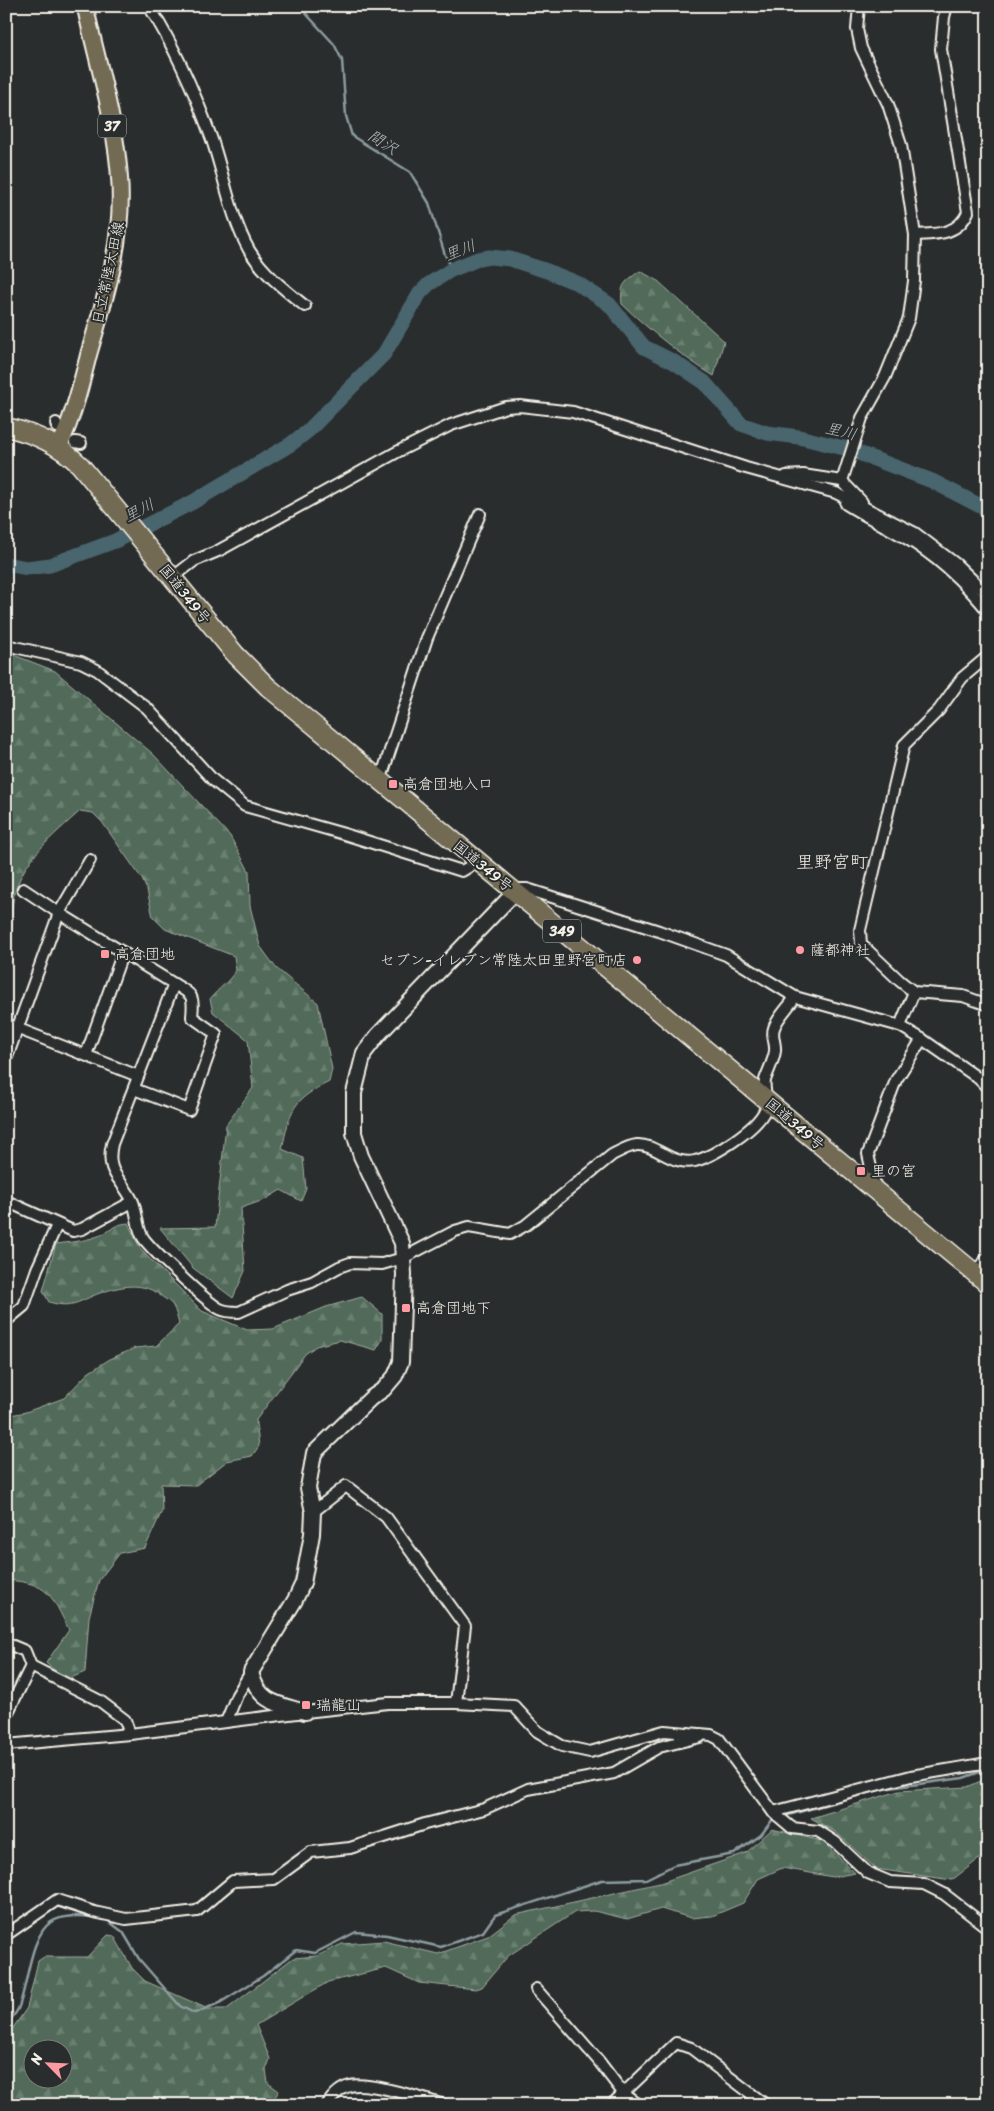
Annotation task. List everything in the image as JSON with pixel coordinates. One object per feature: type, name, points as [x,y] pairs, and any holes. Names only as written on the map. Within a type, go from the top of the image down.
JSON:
[{"type":"highway","name":"国道349号","points":[[6,427],[72,444],[80,465],[247,668],[477,862],[982,1279]]},
{"type":"main road","name":"日立常陸太田線","points":[[72,444],[69,426],[112,269],[120,218],[118,162],[114,133],[84,6]]},
{"type":"street","points":[[149,6],[162,27],[212,138],[225,184],[249,250],[268,274],[306,306]]},
{"type":"street","points":[[844,478],[862,418],[885,377],[909,318],[914,281],[915,234],[901,145],[888,104],[862,48],[857,29],[859,6]]},
{"type":"street","points":[[915,234],[940,234],[953,229],[963,223],[968,212],[941,49],[947,6]]},
{"type":"street","points":[[169,574],[218,551],[397,452],[451,425],[506,407],[544,408],[573,412],[831,492],[868,508],[915,533],[939,550],[988,595]]},
{"type":"street","points":[[778,477],[803,475],[844,478],[868,508]]},
{"type":"street","points":[[831,492],[861,513],[928,553],[971,592],[988,611]]},
{"type":"street","points":[[378,779],[382,775],[427,638],[480,514]]},
{"type":"street","points":[[6,645],[81,662],[104,675],[147,708],[213,780],[245,806],[344,834],[462,871],[477,862]]},
{"type":"street","points":[[988,656],[962,678],[940,710],[904,745],[860,930],[861,944],[900,982],[914,992],[963,996],[988,1005]]},
{"type":"street","points":[[6,1060],[59,913],[90,860]]},
{"type":"street","points":[[23,888],[59,913],[189,993],[193,999],[192,1017],[216,1034],[189,1110],[134,1089]]},
{"type":"street","points":[[226,1722],[237,1696],[295,1600],[303,1583],[312,1534],[313,1512],[308,1488],[314,1453],[371,1398],[384,1389],[395,1376],[401,1362],[402,1243],[361,1156],[354,1133],[354,1093],[364,1053],[378,1034],[515,892],[520,888],[527,889],[659,931],[726,955],[795,997],[900,1026],[922,1038],[978,1078],[988,1088]]},
{"type":"street","points":[[86,1055],[123,952]]},
{"type":"street","points":[[174,984],[112,1144],[109,1156],[110,1166],[132,1202],[142,1236],[209,1301],[220,1309],[230,1312],[239,1312],[287,1290],[312,1282],[350,1263],[382,1264],[403,1258],[455,1231],[469,1228],[510,1234],[526,1225],[612,1155],[625,1148],[638,1145],[647,1147],[670,1159],[679,1160],[693,1161],[709,1156],[750,1127],[765,1110],[767,1100],[764,1084],[775,1051],[774,1027],[795,997]]},
{"type":"street","points":[[900,1026],[914,992]]},
{"type":"street","points":[[6,1024],[138,1076]]},
{"type":"street","points":[[877,1193],[868,1154],[896,1080],[922,1038]]},
{"type":"street","points":[[6,1202],[74,1231],[82,1229],[132,1202]]},
{"type":"street","points":[[6,1321],[24,1306],[57,1224]]},
{"type":"street","points":[[982,1279],[988,1260]]},
{"type":"street","points":[[313,1512],[346,1486],[386,1517],[465,1626],[456,1703]]},
{"type":"street","points":[[6,1643],[25,1651],[31,1666],[100,1701],[125,1720],[130,1734]]},
{"type":"street","points":[[6,1716],[31,1666]]},
{"type":"street","points":[[251,1672],[253,1683],[267,1700],[305,1712]]},
{"type":"street","points":[[6,1745],[130,1734],[388,1703],[456,1703],[514,1706],[537,1731],[562,1746],[590,1752],[664,1731],[710,1735],[718,1739],[772,1812],[792,1828],[818,1831],[835,1842],[868,1872],[890,1882],[924,1884],[944,1894],[988,1928]]},
{"type":"street","points":[[6,1935],[57,1900],[94,1912],[126,1919],[197,1911],[233,1881],[274,1879],[311,1852],[350,1848],[425,1824],[484,1809],[528,1789],[614,1773],[659,1747],[710,1735]]},
{"type":"street","points":[[772,1812],[879,1783],[988,1763]]},
{"type":"street","points":[[536,1989],[598,2060],[624,2094],[640,2105]]},
{"type":"street","points":[[611,2105],[676,2043],[691,2048],[766,2105]]},
{"type":"street","points":[[326,2105],[340,2090],[351,2085],[365,2085],[444,2105]]},
{"type":"green space","points":[[640,271],[658,281],[724,341],[714,376],[689,360],[643,324],[622,304],[623,287]]},
{"type":"green space","points":[[6,652],[55,671],[153,754],[230,836],[249,871],[250,906],[260,946],[276,968],[318,1003],[332,1069],[329,1082],[307,1095],[295,1108],[288,1124],[282,1149],[303,1158],[306,1189],[301,1201],[281,1190],[264,1200],[241,1208],[245,1271],[233,1298],[193,1268],[160,1228],[215,1227],[226,1125],[253,1088],[248,1040],[213,1012],[210,999],[236,970],[234,956],[165,929],[153,917],[147,890],[142,879],[102,822],[93,813],[80,811],[32,859],[18,882],[12,907],[12,956],[6,975]]},
{"type":"green space","points":[[128,1223],[141,1250],[202,1311],[247,1330],[273,1329],[326,1307],[362,1297],[382,1314],[382,1340],[376,1350],[340,1340],[316,1346],[305,1354],[256,1420],[259,1446],[252,1456],[227,1461],[196,1485],[161,1484],[162,1511],[145,1548],[120,1553],[99,1580],[89,1617],[85,1672],[66,1680],[46,1663],[69,1630],[58,1608],[41,1588],[32,1584],[6,1580],[6,1416],[26,1412],[64,1398],[88,1373],[110,1359],[135,1348],[156,1346],[179,1324],[171,1303],[148,1288],[126,1286],[103,1292],[77,1303],[65,1305],[49,1302],[43,1291],[56,1244],[92,1238],[116,1226]]},
{"type":"green space","points":[[988,1778],[988,1852],[952,1880],[876,1869],[837,1833],[811,1818],[899,1791],[967,1787]]},
{"type":"green space","points":[[772,1829],[822,1841],[855,1873],[833,1877],[782,1868],[758,1879],[743,1903],[712,1916],[691,1918],[661,1909],[627,1919],[594,1911],[575,1912],[508,1956],[482,1987],[476,1989],[419,1983],[386,1968],[328,1982],[256,2025],[270,2059],[266,2070],[268,2083],[279,2091],[270,2105],[6,2105],[6,2038],[27,2008],[38,1961],[44,1957],[87,1957],[108,1935],[114,1936],[132,1968],[145,1981],[208,2009],[227,2009],[293,1958],[317,1956],[342,1944],[384,1941],[438,1954],[488,1936],[515,1915],[660,1883],[746,1853]]},
{"type":"waterway","name":"間沢","points":[[299,6],[334,44],[342,60],[346,116],[352,136],[410,172],[429,203],[445,255],[453,270]]},
{"type":"waterway","name":"里川","points":[[6,564],[27,568],[50,565],[115,541],[193,502],[291,444],[309,430],[384,354],[420,293],[429,284],[451,270],[478,259],[490,257],[510,259],[547,271],[577,283],[609,304],[644,347],[674,362],[704,382],[741,424],[767,433],[799,437],[848,449],[932,481],[988,510]]},
{"type":"waterway","points":[[785,1816],[882,1789],[963,1778],[988,1769]]},
{"type":"waterway","points":[[107,1920],[123,1932],[139,1959],[180,2006],[194,2013],[221,2002],[263,1976],[296,1950],[315,1953],[356,1932],[387,1935],[441,1947],[483,1932],[495,1915],[602,1880],[646,1879],[674,1865],[734,1854],[761,1835],[773,1819]]},
{"type":"waterway","points":[[6,2025],[18,2009],[34,1950],[44,1929],[56,1919],[73,1916],[97,1917]]},
{"type":"place","name":"高倉団地入口","points":[[393,784]]},
{"type":"place","name":"薩都神社","points":[[800,950]]},
{"type":"place","name":"高倉団地","points":[[105,954]]},
{"type":"place","name":"セブン-イレブン常陸太田里野宮町店","points":[[637,960]]},
{"type":"place","name":"里の宮","points":[[861,1171]]},
{"type":"place","name":"高倉団地下","points":[[406,1308]]},
{"type":"place","name":"瑞龍山","points":[[306,1705]]},
{"type":"district","name":"里野宮町","points":[[832,862]]}]
